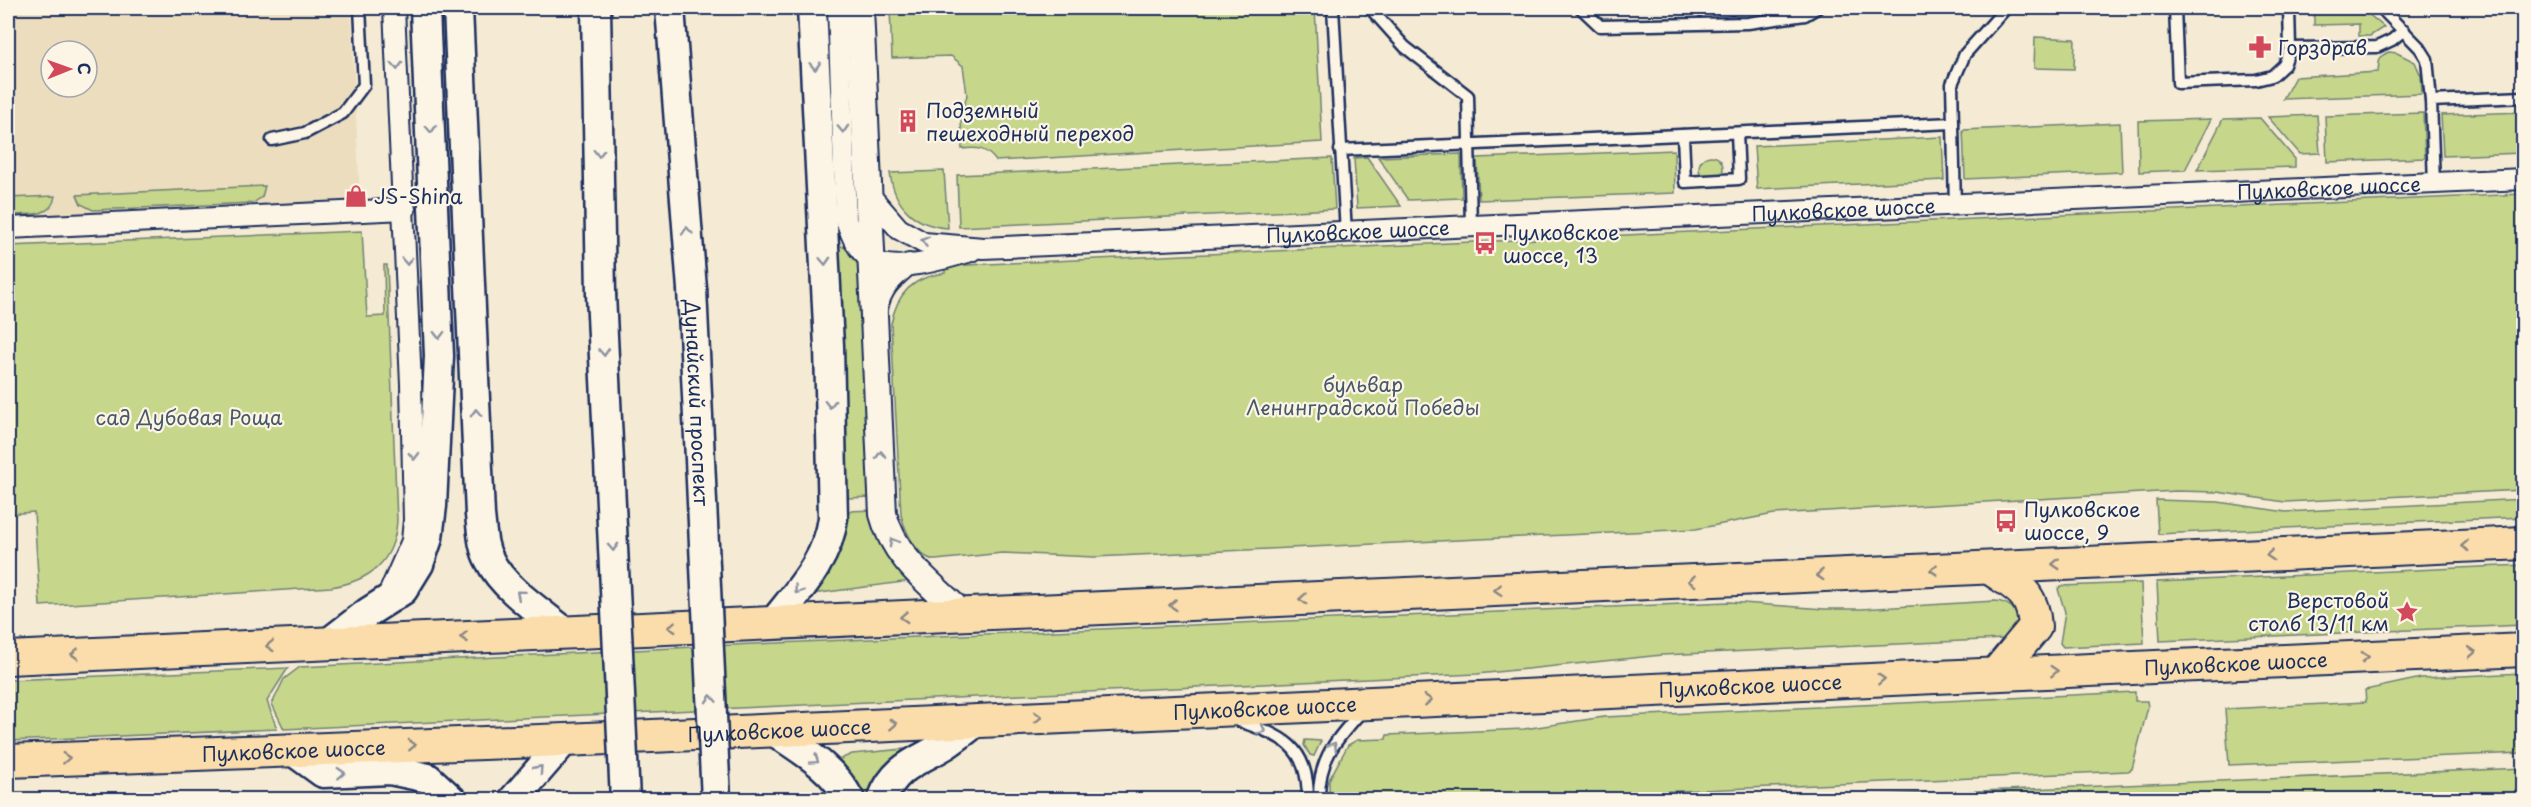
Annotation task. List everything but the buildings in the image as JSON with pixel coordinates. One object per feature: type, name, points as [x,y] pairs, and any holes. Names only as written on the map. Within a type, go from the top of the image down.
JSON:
[{"type":"main road","points":[[328,643],[403,590],[419,564],[428,538],[432,506],[439,356],[437,256],[425,8]]},
{"type":"main road","points":[[458,8],[480,515],[484,548],[489,561],[506,582],[565,632]]},
{"type":"main road","points":[[580,8],[598,95]]},
{"type":"main road","points":[[596,8],[602,305],[625,800]]},
{"type":"main road","name":"Дунайский проспект","points":[[670,8],[692,289],[716,800]]},
{"type":"main road","points":[[674,75],[680,8]]},
{"type":"main road","points":[[773,623],[823,556],[832,531],[829,346],[812,8]]},
{"type":"main road","points":[[8,657],[2523,543]]},
{"type":"main road","points":[[1990,567],[2025,593],[2034,608],[2036,627],[1996,674]]},
{"type":"main road","name":"Пулковское шоссе","points":[[8,760],[565,740],[2523,650]]},
{"type":"main road","points":[[882,800],[885,792],[907,765],[944,745],[980,720]]},
{"type":"main road","points":[[772,730],[823,765],[841,783],[850,800]]},
{"type":"main road","points":[[513,800],[565,740]]},
{"type":"main road","points":[[290,749],[323,773],[390,770],[428,778],[452,800]]},
{"type":"street","points":[[386,601],[412,541],[414,520],[405,209],[394,8]]},
{"type":"street","points":[[838,8],[846,219],[853,239],[871,259]]},
{"type":"street","points":[[860,8],[883,514],[887,531],[895,547],[912,567],[962,614]]},
{"type":"street","name":"Пулковское шоссе","points":[[867,192],[899,229],[924,243],[982,248],[2523,180]]},
{"type":"street","points":[[8,228],[405,209]]},
{"type":"street","name":"Пулковское шоссе","points":[[871,259],[891,265],[909,264],[940,260],[982,248]]},
{"type":"street","points":[[875,320],[879,300],[888,282],[909,264]]},
{"type":"lane","points":[[272,140],[305,133],[343,113],[364,85],[360,8]]},
{"type":"lane","points":[[1333,8],[1346,233]]},
{"type":"lane","points":[[1370,8],[1405,47],[1468,96],[1471,227]]},
{"type":"lane","points":[[1581,8],[1600,26],[1748,23],[1805,15],[1817,8]]},
{"type":"lane","points":[[1955,206],[1952,84],[1965,54],[2006,8]]},
{"type":"lane","points":[[2175,8],[2178,82],[2256,80],[2272,76],[2284,65],[2290,48],[2289,8]]},
{"type":"lane","points":[[2381,8],[2404,30],[2427,59],[2434,184]]},
{"type":"lane","points":[[2290,48],[2377,46],[2392,40],[2404,30]]},
{"type":"lane","points":[[2431,101],[2523,97]]},
{"type":"lane","points":[[1341,150],[1953,123]]},
{"type":"lane","points":[[1683,135],[1684,182],[1739,179],[1737,133]]},
{"type":"lane","points":[[1319,800],[1320,773],[1336,739],[1370,703]]},
{"type":"lane","points":[[1207,710],[1251,725],[1293,746],[1302,758],[1306,771],[1308,800]]},
{"type":"shaded area","points":[[8,8],[351,8],[360,201],[8,218]]},
{"type":"green space","points":[[890,8],[1315,8],[1322,142],[996,161],[989,153],[981,149],[962,149],[961,118],[967,95],[963,66],[951,56],[892,58]]},
{"type":"green space","points":[[2314,8],[2361,8],[2384,27],[2370,36],[2359,36],[2359,24],[2314,25]]},
{"type":"green space","points":[[2035,37],[2075,39],[2074,69],[2034,68]]},
{"type":"green space","points":[[2389,52],[2397,53],[2415,62],[2421,76],[2422,94],[2283,99],[2295,77],[2378,72],[2381,57]]},
{"type":"green space","points":[[2523,112],[2523,153],[2443,156],[2441,115]]},
{"type":"green space","points":[[2423,113],[2425,158],[2327,162],[2325,116]]},
{"type":"green space","points":[[2317,115],[2320,153],[2300,154],[2268,117]]},
{"type":"green space","points":[[2260,118],[2295,159],[2295,167],[2197,170],[2223,119]]},
{"type":"green space","points":[[2211,119],[2185,170],[2139,172],[2138,121]]},
{"type":"green space","points":[[2120,123],[2122,172],[1965,179],[1963,130]]},
{"type":"green space","points":[[1942,137],[1944,180],[1757,189],[1754,146]]},
{"type":"green space","points":[[1674,150],[1675,193],[1479,200],[1477,158]]},
{"type":"green space","points":[[1461,154],[1462,198],[1408,200],[1378,157]]},
{"type":"green space","points":[[1706,156],[1716,156],[1723,163],[1723,173],[1716,180],[1706,180],[1699,173],[1699,163]]},
{"type":"green space","points":[[1367,157],[1401,206],[1357,208],[1354,158]]},
{"type":"green space","points":[[1332,158],[1335,209],[959,227],[957,175]]},
{"type":"green space","points":[[944,171],[948,228],[926,223],[908,212],[896,195],[890,173]]},
{"type":"green space","points":[[265,186],[262,197],[253,203],[93,210],[81,204],[77,195]]},
{"type":"green space","name":"бульвар Ленинградской Победы","points":[[2523,194],[2523,490],[2285,502],[2217,492],[2176,491],[1774,514],[1696,529],[1094,557],[1002,553],[936,560],[923,555],[913,543],[901,515],[891,324],[897,304],[908,288],[924,278],[945,273],[945,266]]},
{"type":"green space","points":[[55,196],[49,209],[43,212],[30,215],[8,215],[8,198]]},
{"type":"green space","name":"сад Дубовая Роща","points":[[362,231],[367,317],[385,316],[384,265],[387,265],[397,521],[391,548],[378,567],[357,580],[331,587],[40,606],[34,512],[8,514],[8,246]]},
{"type":"green space","points":[[834,241],[861,259],[874,497],[847,498]]},
{"type":"green space","points":[[2523,499],[2523,517],[2158,534],[2156,500],[2218,502],[2286,512]]},
{"type":"green space","points":[[875,510],[911,581],[812,594],[831,565],[840,545],[847,511]]},
{"type":"green space","points":[[2523,565],[2523,625],[2160,641],[2157,582]]},
{"type":"green space","points":[[2141,583],[2144,643],[2063,647],[2060,643],[2065,612],[2058,589],[2061,586]]},
{"type":"green space","points":[[1995,601],[2010,606],[2018,616],[2016,628],[2004,639],[1662,655],[1477,674],[284,729],[272,704],[284,679],[300,667],[753,644],[1729,602],[1824,609],[1861,609]]},
{"type":"green space","points":[[288,668],[267,701],[277,729],[8,741],[8,680]]},
{"type":"green space","points":[[2523,673],[2523,753],[2229,765],[2225,709],[2366,702],[2365,690],[2421,678]]},
{"type":"green space","points":[[2135,692],[2135,701],[2147,701],[2148,707],[2132,769],[2128,771],[1501,799],[1329,799],[1329,780],[1348,745],[1357,740],[1386,739],[1387,735],[1524,729],[1604,717]]},
{"type":"green space","points":[[1305,740],[1321,741],[1314,756],[1310,755],[1304,745]]},
{"type":"green space","points":[[904,749],[889,763],[871,799],[863,799],[850,773],[838,760],[852,754]]},
{"type":"green space","points":[[2524,768],[2523,800],[1792,799]]},
{"type":"place","name":"Горздрав","points":[[2260,47]]},
{"type":"place","name":"Подземный пешеходный переход","points":[[908,121]]},
{"type":"place","name":"JS-Shina","points":[[356,196]]},
{"type":"place","name":"Пулковское шоссе, 13","points":[[1485,243]]},
{"type":"place","name":"Пулковское шоссе, 9","points":[[2006,521]]},
{"type":"place","name":"Верстовой столб 13/11 км","points":[[2407,612]]}]
